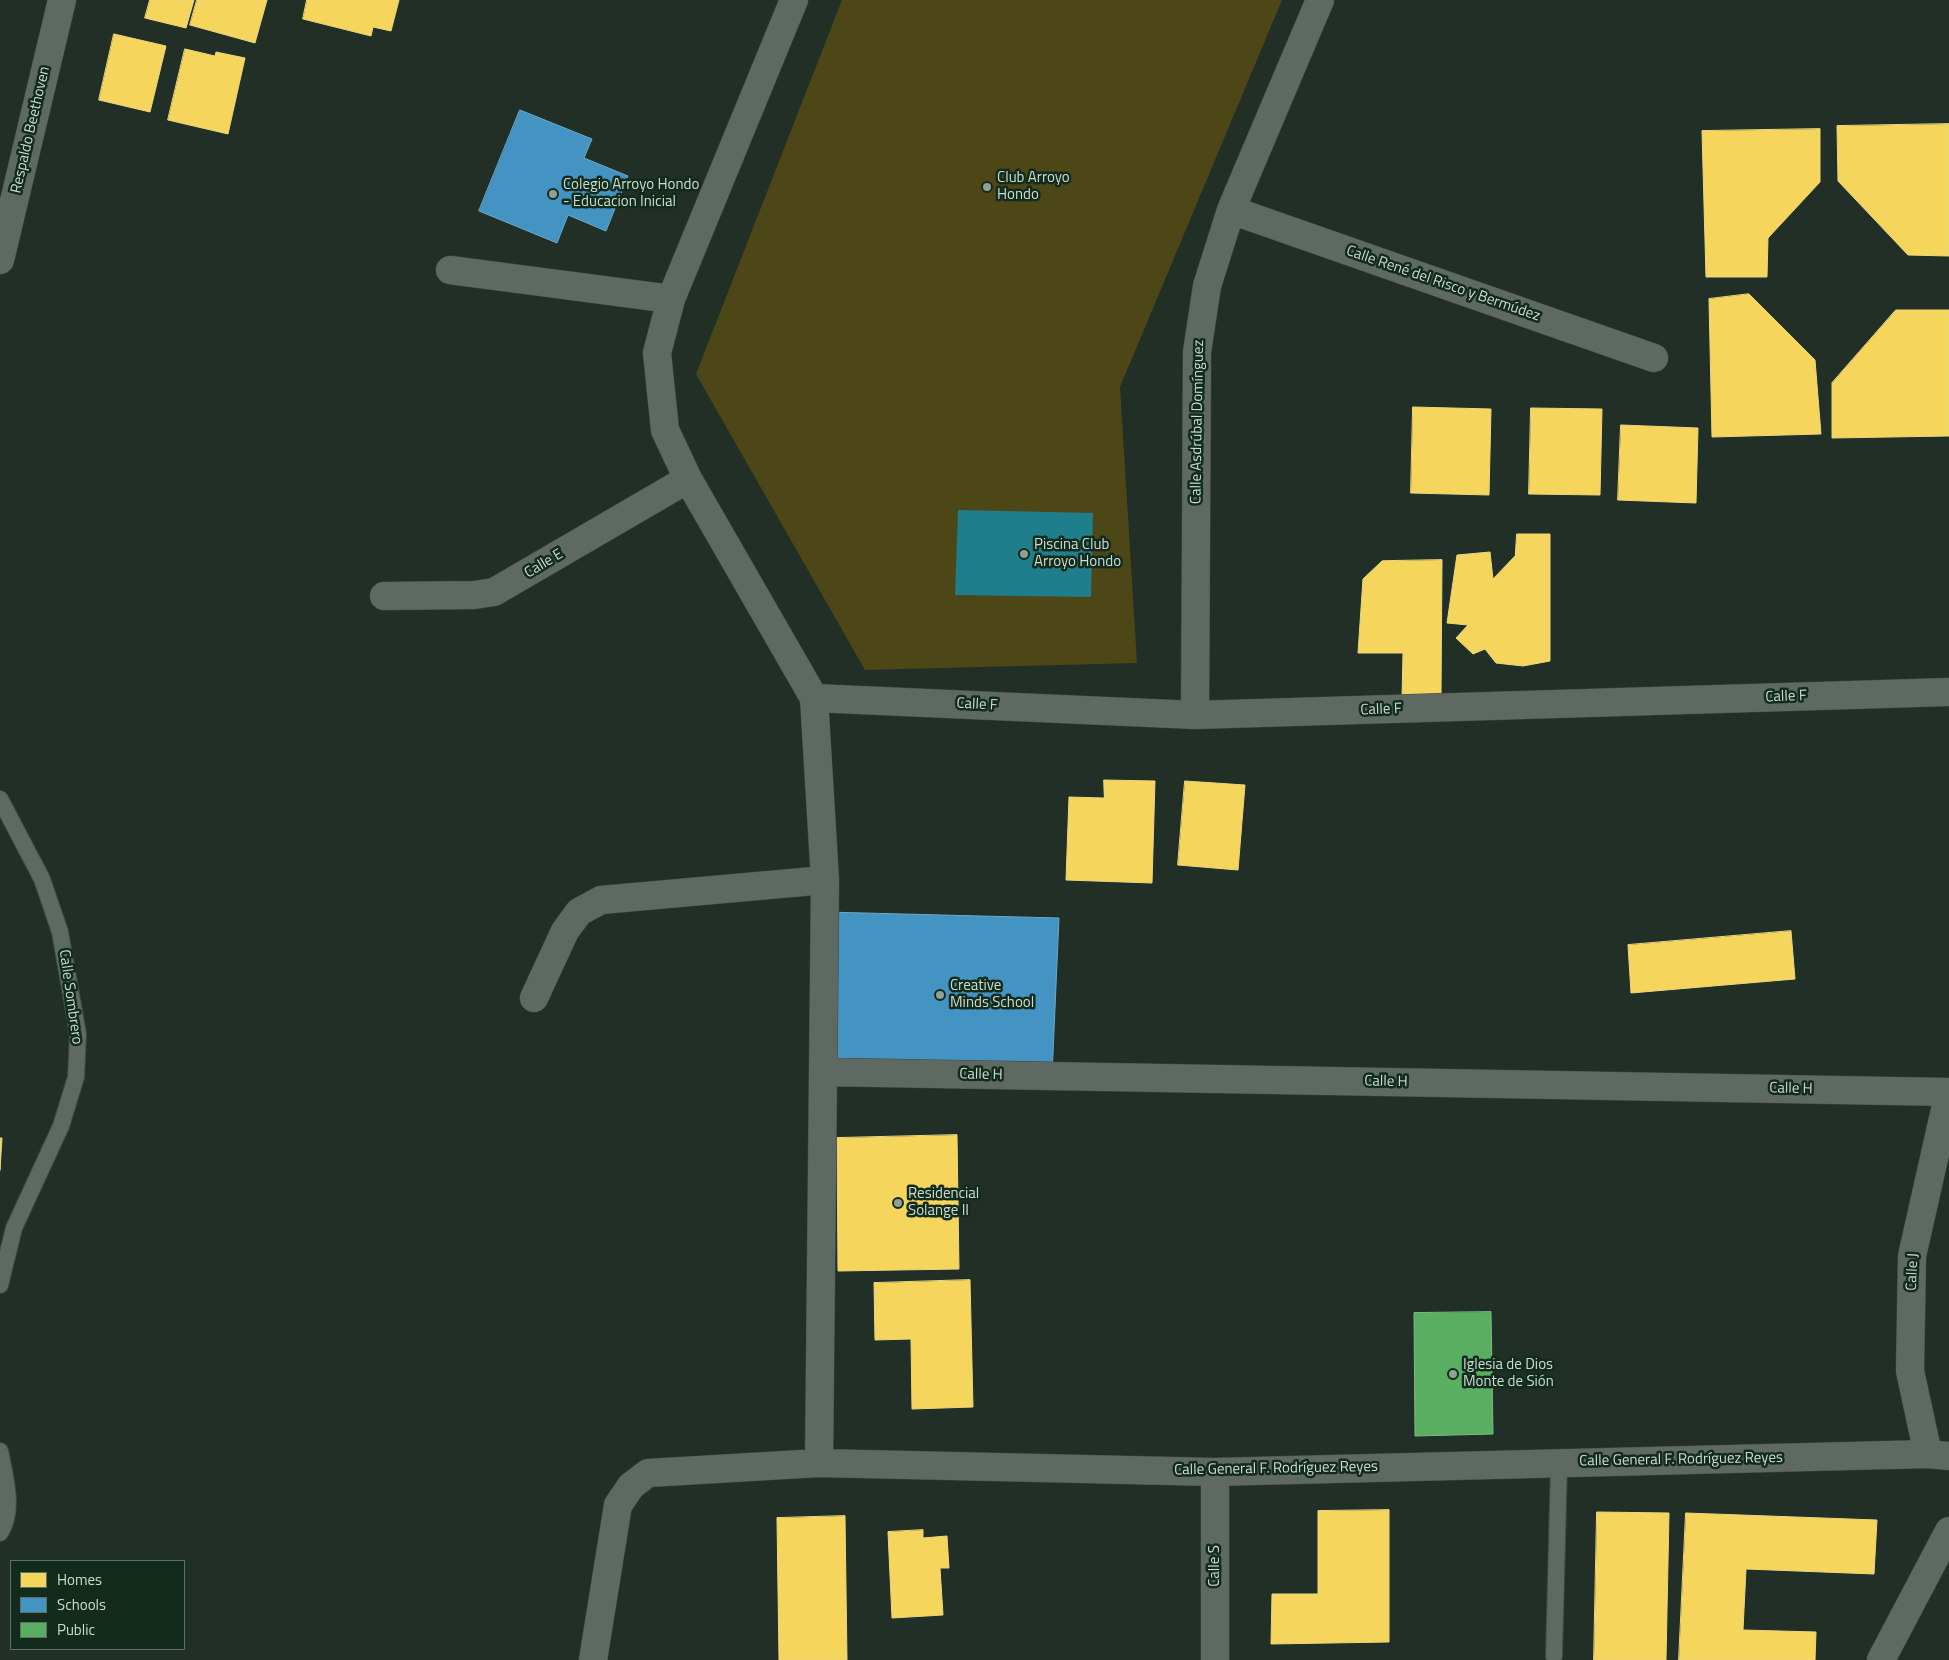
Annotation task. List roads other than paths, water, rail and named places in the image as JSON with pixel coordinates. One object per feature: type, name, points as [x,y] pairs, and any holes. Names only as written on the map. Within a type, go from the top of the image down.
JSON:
[{"type":"street","name":"Respaldo Beethoven","points":[[0,260],[62,0]]},
{"type":"street","points":[[794,0],[671,299],[657,353],[665,430],[688,479],[814,698],[825,880],[819,1463]]},
{"type":"street","name":"Calle Asdrúbal Domínguez","points":[[1195,716],[1196,352],[1207,286],[1231,210],[1320,0]]},
{"type":"street","name":"Calle René del Risco y Bermúdez","points":[[1231,210],[1654,358]]},
{"type":"street","points":[[450,270],[671,299]]},
{"type":"street","name":"Calle E","points":[[384,596],[474,595],[494,592],[688,479]]},
{"type":"street","name":"Calle F","points":[[814,698],[1195,716],[1949,692]]},
{"type":"street","points":[[534,998],[565,931],[579,912],[601,900],[825,880]]},
{"type":"street","name":"Calle H","points":[[823,1072],[1949,1092]]},
{"type":"street","name":"Calle J","points":[[1938,1455],[1910,1371],[1912,1256],[1949,1092]]},
{"type":"street","name":"Calle General F. Rodríguez Reyes","points":[[593,1660],[618,1505],[631,1486],[648,1473],[819,1463],[1215,1472],[1938,1455]]},
{"type":"street","name":"Calle S","points":[[1215,1472],[1215,1660]]},
{"type":"street","points":[[1881,1660],[1949,1531]]},
{"type":"lane","name":"Calle Sombrero","points":[[0,799],[42,879],[60,932],[78,1034],[76,1077],[61,1126],[14,1228],[0,1285]]},
{"type":"lane","points":[[0,1451],[7,1487],[6,1524],[0,1534]]},
{"type":"lane","points":[[1554,1656],[1559,1463]]},
{"type":"water","name":"Piscina Club Arroyo Hondo","points":[[958,510],[1093,513],[1091,597],[955,595]]},
{"type":"place","name":"Club Arroyo Hondo","points":[[987,187]]},
{"type":"place","name":"Colegio Arroyo Hondo - Educacion Inicial","points":[[553,194]]},
{"type":"place","name":"Piscina Club Arroyo Hondo","points":[[1024,554]]},
{"type":"place","name":"Creative Minds School","points":[[940,995]]},
{"type":"place","name":"Residencial Solange II","points":[[898,1203]]},
{"type":"place","name":"Iglesia de Dios Monte de Sión","points":[[1453,1374]]}]
